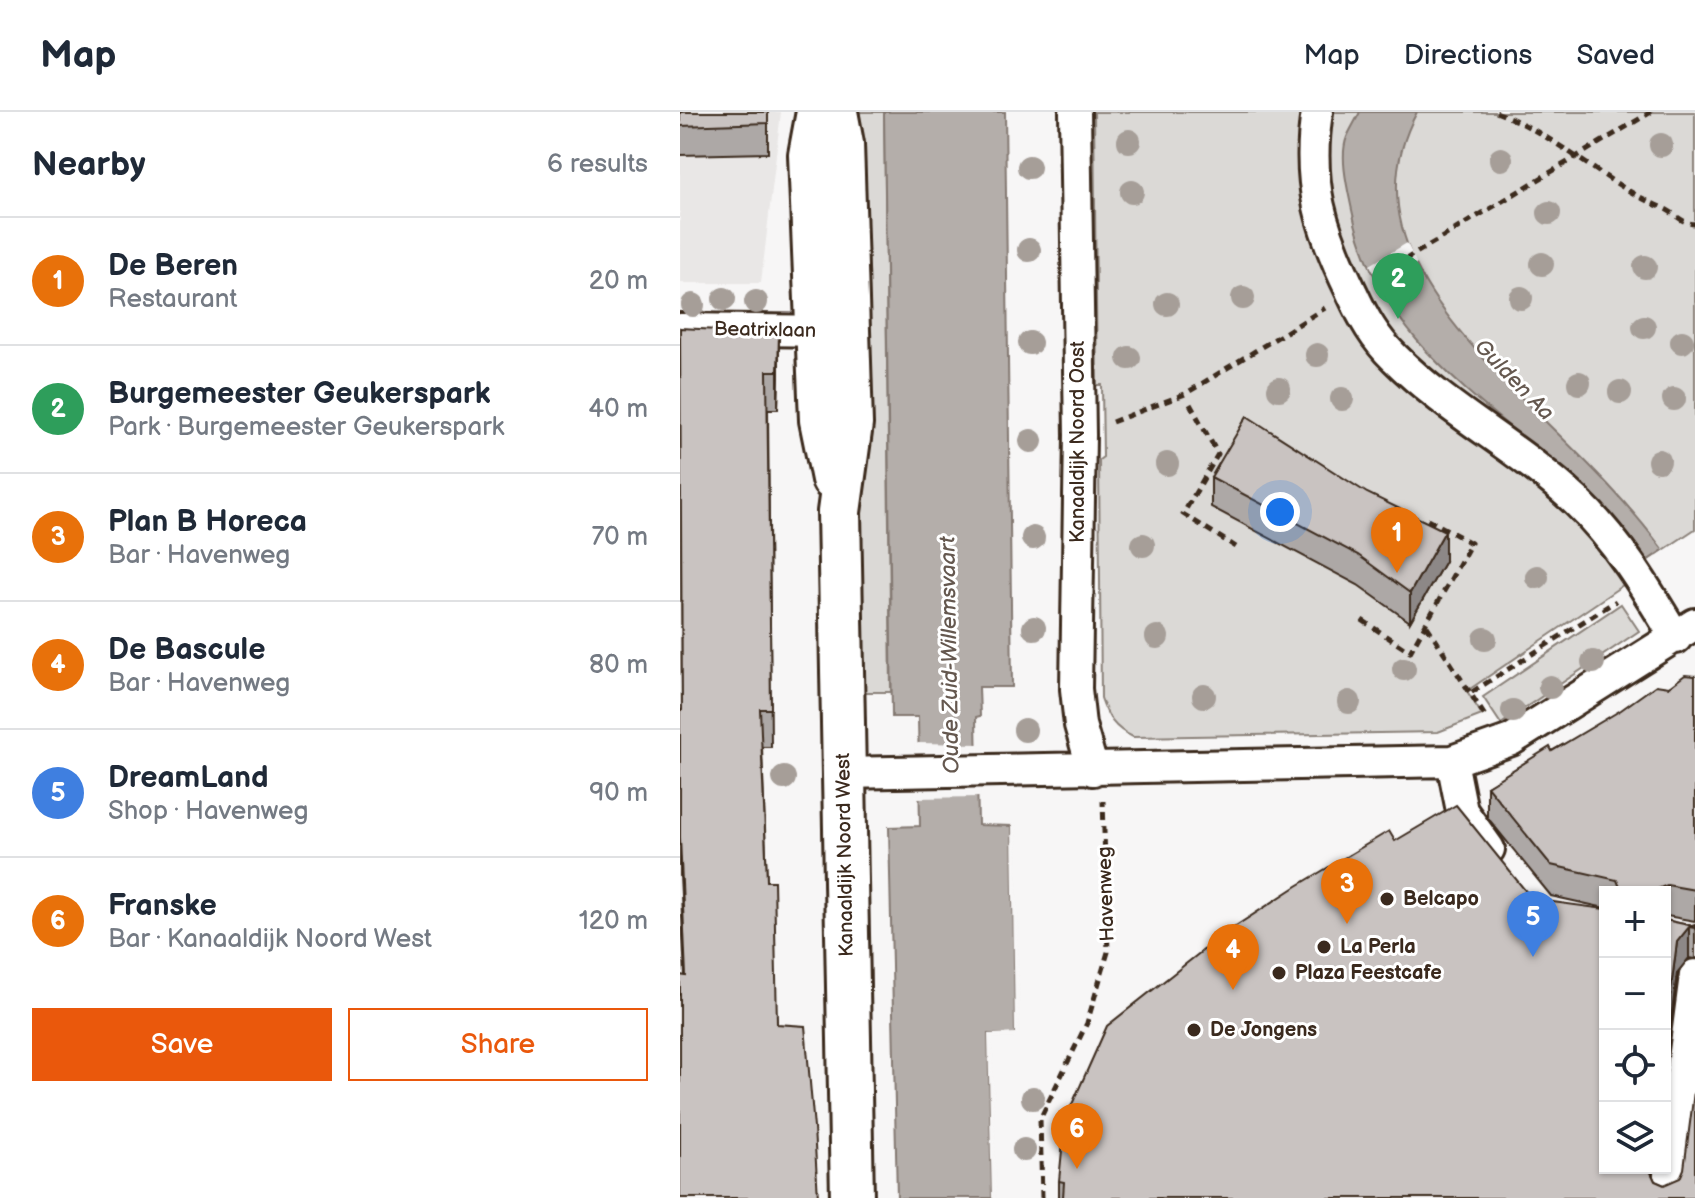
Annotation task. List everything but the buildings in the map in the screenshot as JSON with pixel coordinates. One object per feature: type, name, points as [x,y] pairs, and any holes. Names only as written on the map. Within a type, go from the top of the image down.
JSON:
[{"type":"street","name":"Kanaaldijk Noord West","points":[[818,112],[810,155],[833,331]]},
{"type":"street","name":"Kanaaldijk Noord West","points":[[836,112],[842,144],[833,331],[821,420],[839,512],[852,1198]]},
{"type":"street","name":"Kanaaldijk Noord Oost","points":[[1075,112],[1080,435],[1076,689],[1080,725],[1093,770]]},
{"type":"street","points":[[843,773],[980,773],[1452,761],[1500,744],[1685,631],[1604,531],[1575,501],[1397,360],[1371,329],[1362,285],[1322,227],[1312,162],[1317,112]]},
{"type":"street","name":"Beatrixlaan","points":[[680,329],[833,331]]},
{"type":"street","points":[[1452,761],[1462,811],[1511,876]]},
{"type":"street","points":[[1666,1198],[1695,975]]},
{"type":"path","points":[[1496,112],[1535,129],[1604,178],[1634,195],[1669,211],[1685,223],[1695,224]]},
{"type":"path","points":[[1080,435],[1185,394],[1651,112]]},
{"type":"path","points":[[1190,404],[1218,454],[1183,514],[1236,547]]},
{"type":"path","points":[[1362,620],[1410,652],[1427,626],[1471,543],[1424,517]]},
{"type":"path","points":[[1472,692],[1644,583]]},
{"type":"path","points":[[1427,626],[1472,692],[1500,744]]},
{"type":"path","name":"Havenweg","points":[[1042,1198],[1040,1119],[1087,1023],[1108,952],[1103,803],[1101,787],[1093,770]]},
{"type":"shaded area","points":[[680,112],[781,112],[761,283],[680,283]]},
{"type":"shaded area","points":[[860,112],[884,112],[891,692],[862,692],[861,513],[869,401]]},
{"type":"shaded area","points":[[1094,112],[1695,112],[1695,529],[1623,577],[1626,583],[1467,691],[1482,715],[1438,732],[1133,737],[1121,730],[1109,717],[1101,698],[1099,460],[1103,457],[1102,385],[1097,385]]},
{"type":"shaded area","points":[[1621,604],[1639,631],[1501,724],[1483,697]]},
{"type":"water","name":"Oude Zuid-Willemsvaart","points":[[884,112],[1005,112],[1012,687],[979,687],[980,716],[976,717],[978,825],[1012,826],[1015,1034],[988,1034],[992,1198],[897,1198],[889,827],[920,826],[918,717],[892,717]]},
{"type":"water","points":[[1360,112],[1417,112],[1400,158],[1397,202],[1407,244],[1427,284],[1453,323],[1484,359],[1608,485],[1663,550],[1648,560],[1611,515],[1437,362],[1400,318],[1371,269],[1348,193],[1345,145]]},
{"type":"pier","points":[[1407,243],[1417,264],[1381,287],[1370,265]]},
{"type":"pier","points":[[979,744],[980,797],[916,798],[915,745]]},
{"type":"pier","points":[[1012,826],[1016,826],[1019,1034],[1015,1038],[992,1038],[996,1198],[992,1198],[988,1034],[1015,1033]]},
{"type":"place","name":"Burgemeester Geukerspark","points":[[1398,319]]},
{"type":"place","name":"De Beren","points":[[1397,573]]},
{"type":"place","name":"Belcapo","points":[[1387,899]]},
{"type":"place","name":"Plan B Horeca","points":[[1347,924]]},
{"type":"place","name":"La Perla","points":[[1324,947]]},
{"type":"place","name":"DreamLand","points":[[1533,957]]},
{"type":"place","name":"Plaza Feestcafe","points":[[1279,973]]},
{"type":"place","name":"De Bascule","points":[[1233,990]]},
{"type":"place","name":"De Jongens","points":[[1194,1030]]},
{"type":"place","name":"Franske","points":[[1077,1169]]},
{"type":"water label","name":"Gulden Aa","points":[[1514,380]]}]
